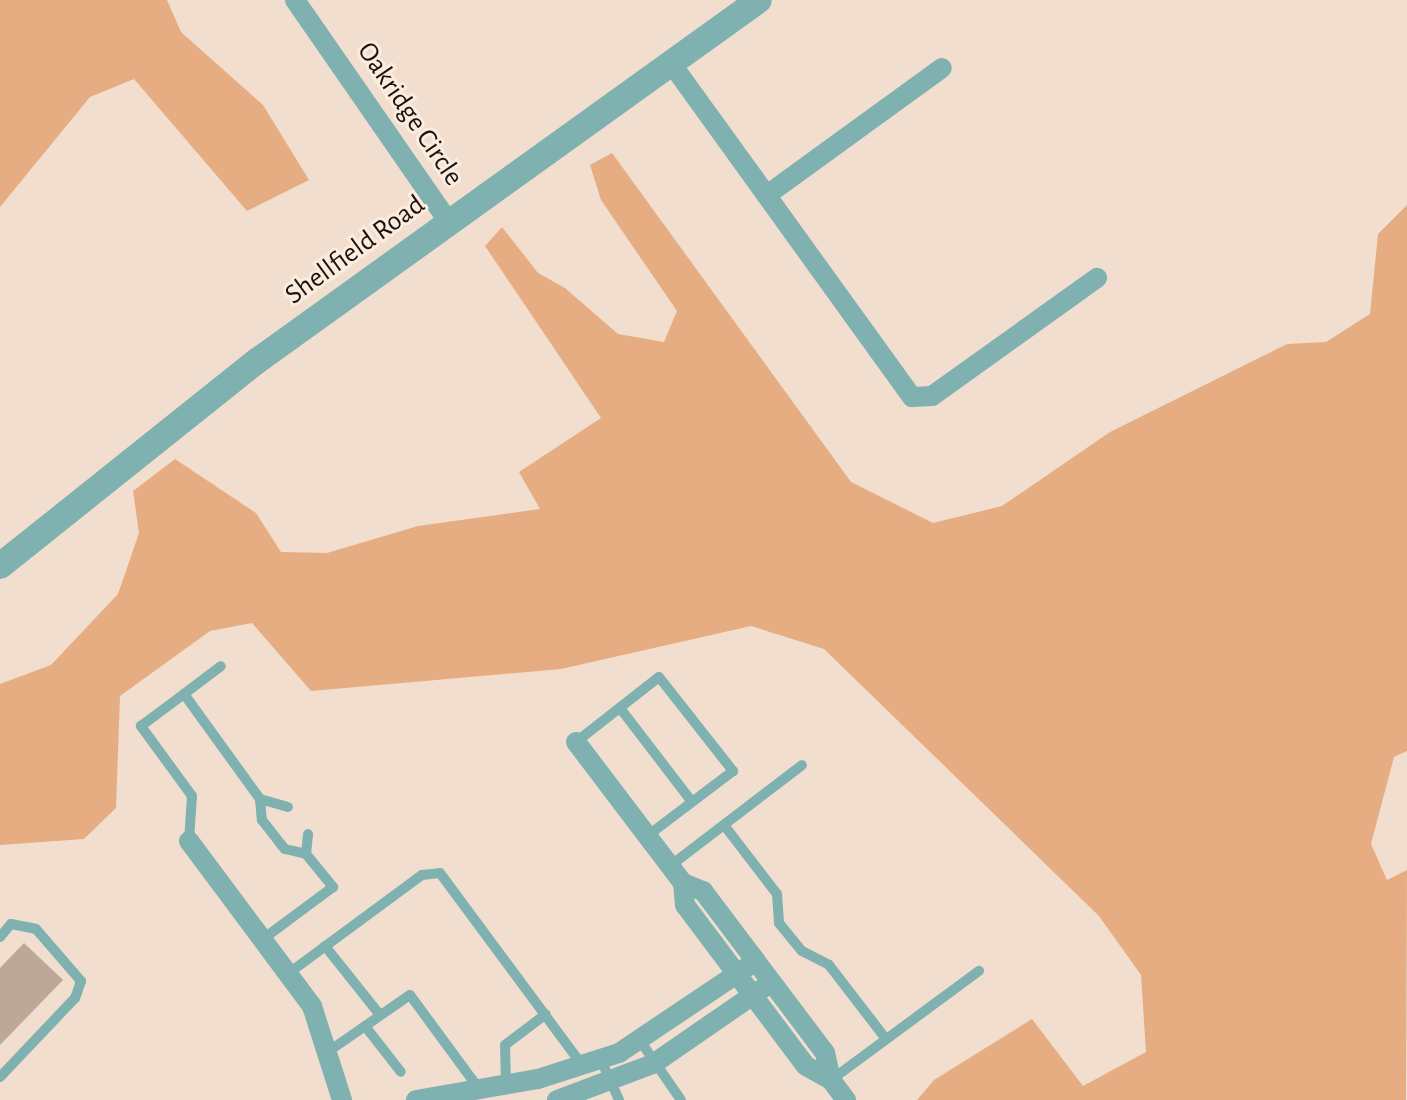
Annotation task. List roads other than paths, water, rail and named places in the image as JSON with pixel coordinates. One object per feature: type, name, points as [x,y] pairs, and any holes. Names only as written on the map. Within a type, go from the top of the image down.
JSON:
[{"type":"street","name":"Oakridge Circle","points":[[295,0],[449,222]]},
{"type":"street","name":"Shellfield Road","points":[[0,566],[257,361],[759,0]]},
{"type":"street","points":[[671,63],[912,397],[932,396],[1097,278]]},
{"type":"street","points":[[767,195],[942,68]]},
{"type":"street","points":[[576,742],[683,883],[703,891],[825,1053],[836,1092]]},
{"type":"street","points":[[189,841],[312,1006],[329,1051],[342,1100]]},
{"type":"street","points":[[683,883],[685,905],[806,1066],[836,1092]]},
{"type":"street","points":[[416,1100],[480,1095],[506,1085],[592,1063],[641,1042],[756,961]]},
{"type":"street","points":[[557,1100],[614,1092],[771,981]]},
{"type":"lane","points":[[189,841],[192,796],[141,726],[221,666]]},
{"type":"lane","points":[[576,742],[659,677],[733,771],[647,836]]},
{"type":"lane","points":[[184,694],[260,799],[262,820],[285,849],[306,854],[333,887],[263,939]]},
{"type":"lane","points":[[620,708],[692,802]]},
{"type":"lane","points":[[670,866],[802,765]]},
{"type":"lane","points":[[260,799],[288,807]]},
{"type":"lane","points":[[724,825],[777,894],[779,923],[802,951],[829,965],[886,1039]]},
{"type":"lane","points":[[306,854],[308,834]]},
{"type":"lane","points":[[289,973],[422,875],[440,873],[546,1014],[592,1063],[614,1092]]},
{"type":"lane","points":[[0,937],[11,924],[36,929],[81,981],[75,998],[0,1077]]},
{"type":"lane","points":[[325,946],[380,1015]]},
{"type":"lane","points":[[836,1092],[886,1039],[979,971]]},
{"type":"lane","points":[[329,1051],[410,995],[480,1095]]},
{"type":"lane","points":[[506,1085],[505,1045],[546,1014]]},
{"type":"lane","points":[[365,1026],[401,1072]]},
{"type":"lane","points":[[641,1042],[653,1064],[681,1100]]}]
